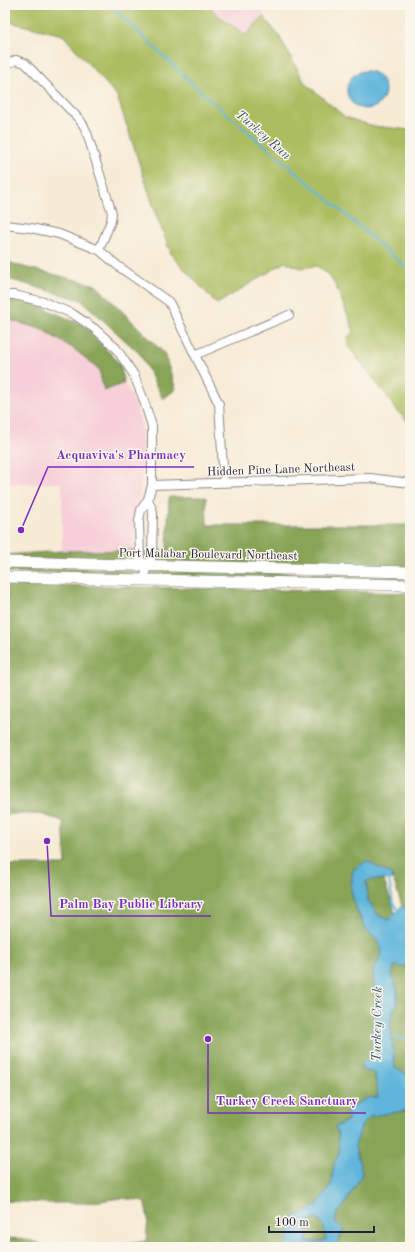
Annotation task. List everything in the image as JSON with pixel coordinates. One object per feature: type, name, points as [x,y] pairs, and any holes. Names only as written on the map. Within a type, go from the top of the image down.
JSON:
[{"type":"street","points":[[5,64],[16,60],[25,63],[79,119],[87,133],[112,213],[111,221],[99,250]]},
{"type":"street","points":[[5,225],[31,228],[59,234],[99,250],[118,266],[168,302],[219,404],[224,483]]},
{"type":"street","points":[[5,295],[14,295],[44,302],[74,314],[95,329],[116,348],[134,375],[152,426],[152,485],[148,499],[141,510],[139,521],[140,559],[146,566]]},
{"type":"street","points":[[195,355],[289,315]]},
{"type":"street","name":"Hidden Pine Lane Northeast","points":[[152,485],[370,478],[410,483]]},
{"type":"street","points":[[146,580],[146,566],[152,555],[153,512],[148,499]]},
{"type":"street","name":"Port Malabar Boulevard Northeast","points":[[5,562],[410,572]]},
{"type":"street","points":[[5,576],[410,585]]},
{"type":"shaded area","points":[[208,5],[271,5],[246,35],[220,17]]},
{"type":"shaded area","points":[[9,320],[41,329],[74,349],[99,369],[104,391],[124,383],[131,394],[142,426],[142,473],[132,550],[62,551],[62,483],[5,484],[5,321]]},
{"type":"green space","points":[[5,5],[208,5],[220,17],[246,35],[263,16],[279,36],[305,83],[345,117],[373,126],[410,130],[410,421],[406,420],[396,410],[348,346],[347,338],[354,331],[336,286],[328,274],[317,266],[301,268],[285,262],[217,304],[172,256],[158,220],[117,96],[63,35],[5,21]]},
{"type":"green space","points":[[5,260],[16,265],[96,285],[164,353],[176,389],[163,399],[140,354],[81,300],[5,279]]},
{"type":"green space","points":[[14,295],[85,326],[120,364],[124,383],[104,391],[99,369],[74,349],[41,329],[10,320],[5,321],[5,296]]},
{"type":"green space","points":[[169,497],[206,497],[207,525],[410,525],[410,568],[5,558],[5,555],[62,551],[167,550]]},
{"type":"green space","points":[[5,566],[410,576],[410,581],[5,572]]},
{"type":"green space","points":[[5,584],[410,593],[410,912],[402,906],[392,875],[378,868],[351,890],[363,926],[378,940],[382,952],[373,971],[375,1006],[372,1059],[378,1097],[346,1111],[350,1118],[335,1127],[338,1134],[339,1153],[334,1164],[331,1185],[319,1203],[309,1211],[291,1218],[286,1247],[53,1247],[128,1244],[146,1241],[148,1218],[144,1201],[121,1198],[85,1203],[5,1201],[5,865],[66,865],[63,821],[40,814],[5,814]]},
{"type":"green space","points":[[374,879],[384,881],[395,913],[388,920],[379,916],[368,900],[366,881]]},
{"type":"green space","points":[[394,966],[410,967],[410,1077],[395,1068],[391,1031],[391,1016],[397,1004],[397,988],[392,976]]},
{"type":"green space","points":[[410,1110],[410,1247],[335,1247],[341,1237],[335,1222],[337,1213],[342,1209],[362,1174],[355,1146],[362,1125],[371,1116]]},
{"type":"green space","points":[[317,1218],[324,1227],[326,1240],[320,1242],[306,1242],[307,1222]]},
{"type":"green space","points":[[5,1238],[25,1239],[50,1247],[5,1247]]},
{"type":"water","points":[[362,71],[370,71],[380,76],[384,83],[384,97],[380,104],[370,109],[362,109],[352,104],[350,101],[347,94],[347,86],[352,76],[355,74]]},
{"type":"water","points":[[366,861],[392,875],[393,879],[366,881],[368,900],[379,916],[388,920],[402,906],[410,912],[410,967],[394,966],[392,976],[397,988],[397,1004],[391,1016],[391,1031],[395,1068],[410,1077],[410,1110],[371,1116],[362,1125],[355,1146],[362,1174],[342,1209],[337,1213],[335,1222],[344,1229],[335,1247],[286,1247],[291,1218],[309,1211],[319,1203],[331,1185],[334,1164],[339,1153],[338,1134],[335,1127],[349,1119],[346,1111],[367,1098],[378,1097],[375,1073],[362,1070],[361,1062],[372,1059],[375,1006],[373,971],[382,953],[379,942],[366,930],[356,908],[351,890],[353,870]],"holes":[[[317,1218],[324,1227],[326,1240],[320,1242],[307,1242],[307,1222]]]},
{"type":"waterway","name":"Turkey Run","points":[[110,5],[202,93],[329,200],[410,271]]},
{"type":"waterway","name":"Turkey Creek","points":[[388,879],[393,904],[400,912]]},
{"type":"waterway","points":[[389,1037],[410,1039]]},
{"type":"place","name":"Acquaviva's Pharmacy","points":[[21,530]]},
{"type":"place","name":"Palm Bay Public Library","points":[[47,841]]},
{"type":"place","name":"Turkey Creek Sanctuary","points":[[208,1039]]}]
